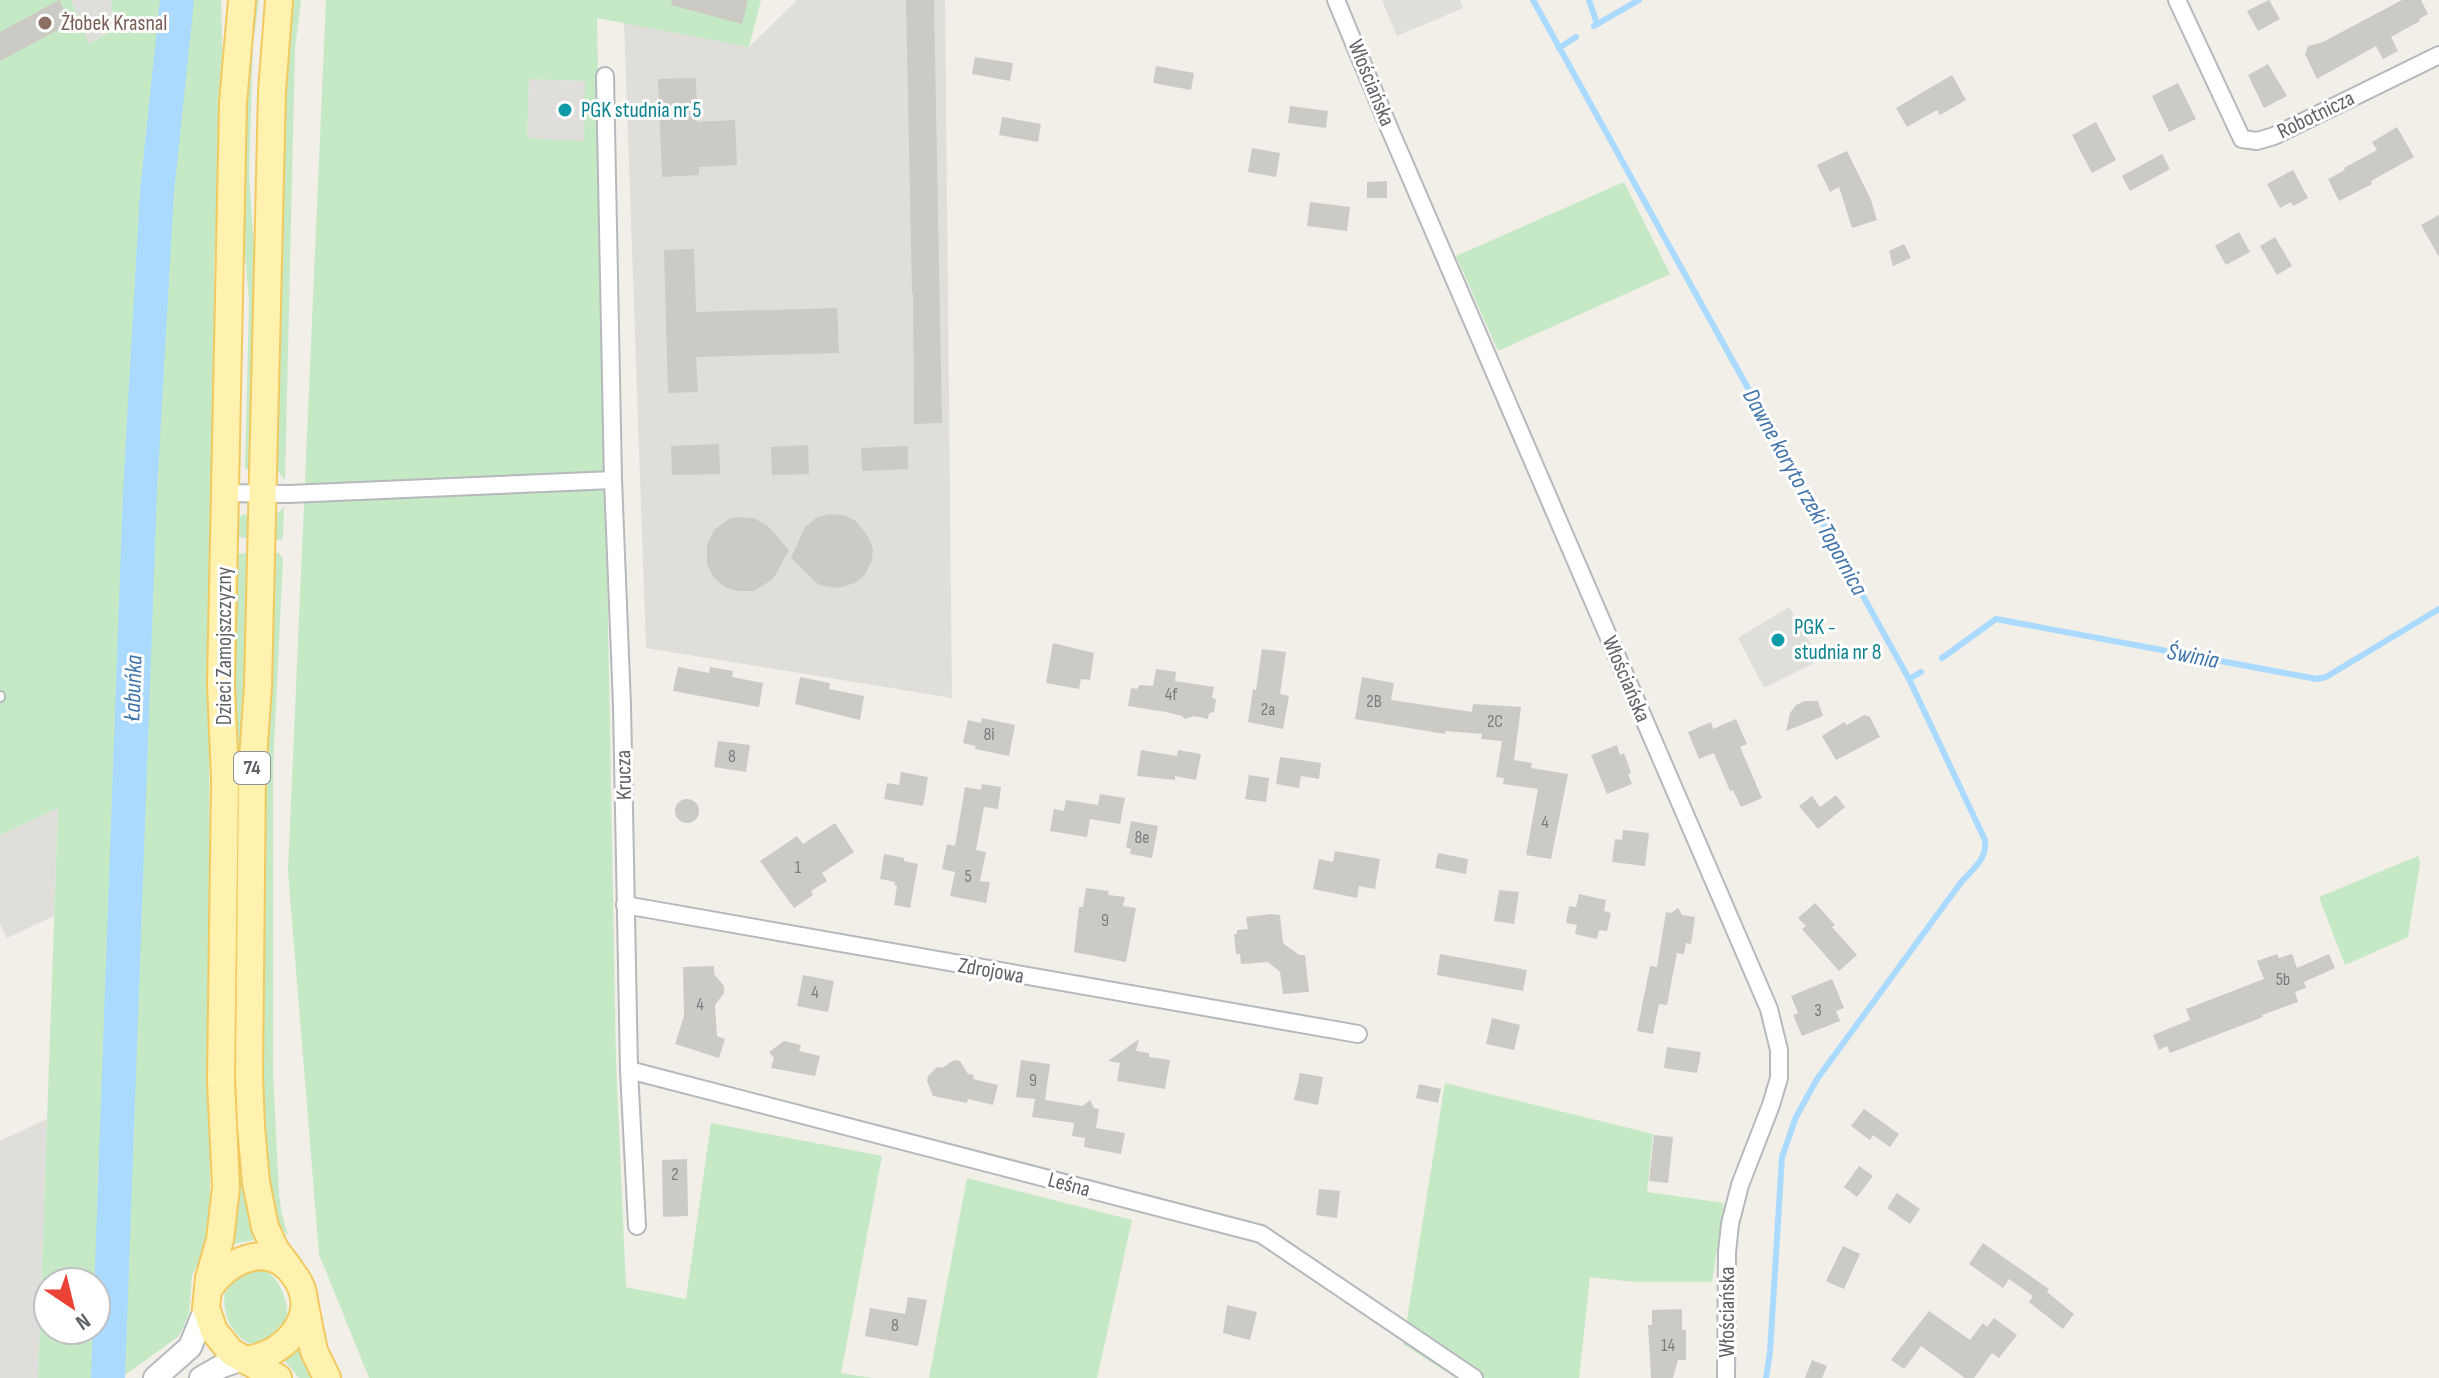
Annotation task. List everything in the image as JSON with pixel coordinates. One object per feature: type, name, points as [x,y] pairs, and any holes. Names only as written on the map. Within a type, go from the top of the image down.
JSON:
[{"type":"main road","name":"Dzieci Zamojszczyzny","points":[[207,1299],[209,1278],[218,1253],[226,1187],[221,1081],[225,779],[221,684],[233,103],[242,0]]},
{"type":"main road","name":"Dzieci Zamojszczyzny","points":[[279,0],[272,92],[258,686],[252,773],[250,1089],[256,1182],[265,1227],[275,1249],[290,1269]]},
{"type":"main road","points":[[155,1378],[190,1347],[207,1299],[220,1273],[229,1265],[250,1257],[272,1259],[290,1269]]},
{"type":"main road","name":"74","points":[[290,1269],[304,1301],[314,1351],[327,1378]]},
{"type":"main road","points":[[207,1299],[209,1320],[222,1343],[231,1352],[278,1378]]},
{"type":"main road","points":[[201,1378],[222,1366],[271,1354],[292,1337],[303,1316],[304,1301]]},
{"type":"street","name":"Włościańska","points":[[1336,0],[1769,1009],[1779,1050],[1779,1078],[1740,1185],[1730,1224],[1726,1378]]},
{"type":"street","name":"Robotnicza","points":[[2177,0],[2242,139],[2249,141],[2274,136],[2439,55]]},
{"type":"street","name":"Krucza","points":[[605,76],[613,480],[623,718],[629,1070],[637,1226]]},
{"type":"street","points":[[225,493],[263,495],[613,480]]},
{"type":"street","name":"Zdrojowa","points":[[625,905],[1358,1034]]},
{"type":"street","name":"Leśna","points":[[629,1070],[1261,1234],[1474,1378]]},
{"type":"shaded area","points":[[71,0],[111,0],[114,29],[88,44]]},
{"type":"shaded area","points":[[797,0],[945,0],[952,698],[646,648],[624,22],[749,47]]},
{"type":"shaded area","points":[[1382,0],[1460,0],[1463,8],[1397,36]]},
{"type":"shaded area","points":[[529,79],[586,81],[584,142],[527,138]]},
{"type":"shaded area","points":[[1789,607],[1820,660],[1764,688],[1738,638]]},
{"type":"shaded area","points":[[58,808],[54,916],[7,938],[0,923],[0,835]]},
{"type":"shaded area","points":[[47,1119],[42,1266],[32,1266],[32,1346],[39,1346],[38,1378],[0,1378],[0,1141]]},
{"type":"green space","points":[[0,0],[71,0],[89,44],[114,29],[111,0],[221,0],[223,73],[214,268],[213,545],[209,622],[210,1220],[206,1249],[192,1275],[189,1314],[179,1336],[121,1378],[38,1378],[39,1346],[112,1346],[112,1266],[42,1266],[58,808],[0,835]]},
{"type":"green space","points":[[252,0],[259,0],[253,44],[249,175],[256,274],[252,467],[249,470],[245,468],[249,301],[241,206],[247,48]]},
{"type":"green space","points":[[291,0],[301,0],[295,48],[285,480],[276,469],[285,44]]},
{"type":"green space","points":[[326,0],[761,0],[749,47],[597,18],[616,1061],[626,1287],[686,1299],[711,1123],[882,1156],[841,1373],[872,1378],[369,1378],[319,1254],[288,871]],"holes":[[[529,79],[585,81],[584,141],[527,138]]]},
{"type":"green space","points":[[1624,182],[1670,274],[1498,351],[1456,256]]},
{"type":"green space","points":[[284,507],[283,537],[281,540],[272,539],[274,517]]},
{"type":"green space","points":[[245,514],[251,520],[250,538],[236,537],[236,518]]},
{"type":"green space","points":[[249,553],[240,1062],[242,1171],[254,1240],[232,1244],[235,554]]},
{"type":"green space","points":[[272,553],[279,553],[283,559],[273,767],[273,1073],[279,1195],[288,1235],[281,1229],[275,1212],[266,1154],[260,1003]]},
{"type":"green space","points":[[2418,856],[2420,863],[2408,937],[2345,965],[2319,897]]},
{"type":"green space","points":[[1445,1083],[1653,1134],[1647,1192],[1724,1203],[1712,1282],[1634,1282],[1590,1277],[1579,1378],[1456,1378],[1403,1344]]},
{"type":"green space","points":[[967,1178],[1132,1220],[1097,1378],[929,1378]]},
{"type":"green space","points":[[253,1268],[266,1271],[276,1281],[284,1295],[287,1311],[283,1328],[261,1347],[242,1339],[235,1331],[229,1323],[224,1302],[227,1281]]},
{"type":"green space","points":[[299,1344],[316,1378],[299,1378],[283,1359]]},
{"type":"building","points":[[59,0],[71,23],[0,61],[0,32]]},
{"type":"building","points":[[672,0],[748,0],[742,24],[671,5]]},
{"type":"building","points":[[906,0],[934,0],[942,423],[914,424]]},
{"type":"building","points":[[2269,0],[2280,19],[2258,31],[2247,11]]},
{"type":"building","points":[[2402,0],[2421,0],[2428,14],[2391,37],[2398,51],[2383,59],[2376,46],[2317,79],[2305,54],[2308,46],[2323,42]]},
{"type":"building","points":[[975,57],[1013,63],[1010,81],[972,74]]},
{"type":"building","points":[[2268,64],[2287,96],[2264,108],[2248,75]]},
{"type":"building","points":[[1156,66],[1194,73],[1191,90],[1153,83]]},
{"type":"building","points":[[1952,75],[1966,100],[1940,115],[1937,110],[1907,127],[1896,108]]},
{"type":"building","points":[[696,78],[697,122],[735,120],[737,165],[699,167],[699,175],[662,177],[658,79]]},
{"type":"building","points":[[2178,83],[2196,119],[2169,132],[2152,96]]},
{"type":"building","points":[[1290,106],[1328,111],[1326,128],[1288,123]]},
{"type":"building","points":[[1002,117],[1041,124],[1038,142],[999,135]]},
{"type":"building","points":[[2096,122],[2116,160],[2092,173],[2072,135]]},
{"type":"building","points":[[2397,127],[2414,157],[2339,201],[2328,179],[2377,150],[2372,142]]},
{"type":"building","points":[[1252,148],[1280,153],[1276,177],[1248,172]]},
{"type":"building","points":[[1847,151],[1871,200],[1877,220],[1852,228],[1839,187],[1830,192],[1817,165]]},
{"type":"building","points":[[2162,154],[2170,169],[2130,191],[2122,176]]},
{"type":"building","points":[[2293,170],[2308,198],[2293,206],[2291,202],[2280,208],[2267,184]]},
{"type":"building","points":[[1387,181],[1387,198],[1367,198],[1367,182]]},
{"type":"building","points":[[1310,202],[1350,207],[1347,231],[1307,226]]},
{"type":"building","points":[[2439,215],[2439,257],[2421,225]]},
{"type":"building","points":[[2239,232],[2250,252],[2226,265],[2215,246]]},
{"type":"building","points":[[2275,237],[2292,266],[2277,275],[2260,246]]},
{"type":"building","points":[[1904,244],[1911,258],[1893,266],[1889,251]]},
{"type":"building","points":[[694,249],[696,312],[837,308],[839,353],[696,357],[698,392],[668,393],[664,250]]},
{"type":"building","points":[[719,444],[720,474],[672,475],[671,446]]},
{"type":"building","points":[[808,445],[809,474],[772,475],[771,447]]},
{"type":"building","points":[[908,446],[908,469],[862,471],[861,448]]},
{"type":"building","points":[[828,514],[844,515],[856,521],[873,549],[865,575],[855,583],[838,588],[819,585],[791,558],[805,527],[816,518]]},
{"type":"building","points":[[737,517],[753,518],[767,525],[789,550],[773,579],[754,591],[725,587],[713,577],[707,564],[707,544],[714,530]]},
{"type":"building","points":[[1053,643],[1094,653],[1090,680],[1081,679],[1079,689],[1046,683]]},
{"type":"building","points":[[1262,649],[1286,652],[1280,694],[1289,696],[1283,729],[1248,722]]},
{"type":"building","points":[[678,667],[709,673],[710,667],[733,671],[732,677],[763,683],[759,707],[673,691]]},
{"type":"building","points":[[1156,669],[1176,672],[1175,681],[1214,687],[1214,712],[1209,713],[1208,719],[1194,716],[1185,719],[1166,712],[1128,706],[1131,688],[1153,686]]},
{"type":"building","points":[[800,677],[830,683],[829,689],[864,696],[860,720],[795,704]]},
{"type":"building","points":[[1362,677],[1394,683],[1391,700],[1472,712],[1473,704],[1521,707],[1514,760],[1532,763],[1531,768],[1568,774],[1551,859],[1526,855],[1538,789],[1503,784],[1504,778],[1496,777],[1502,741],[1481,739],[1482,734],[1445,731],[1445,734],[1355,719]]},
{"type":"building","points":[[1818,701],[1823,716],[1786,731],[1790,713],[1796,705]]},
{"type":"building","points":[[1864,715],[1870,717],[1880,737],[1836,760],[1822,736],[1844,722],[1847,725]]},
{"type":"building","points":[[982,718],[1015,725],[1009,756],[975,749],[976,746],[963,743],[968,720],[981,723]]},
{"type":"building","points":[[1736,719],[1747,744],[1740,747],[1762,798],[1741,807],[1733,790],[1730,791],[1714,753],[1699,759],[1688,732],[1711,722],[1713,729]]},
{"type":"building","points":[[718,741],[750,745],[746,772],[714,767]]},
{"type":"building","points":[[1617,745],[1620,755],[1624,753],[1632,784],[1607,794],[1591,755]]},
{"type":"building","points":[[1141,750],[1177,756],[1178,750],[1201,754],[1196,780],[1175,776],[1175,780],[1137,776]]},
{"type":"building","points":[[1280,757],[1321,763],[1319,779],[1301,776],[1299,788],[1276,784]]},
{"type":"building","points":[[901,772],[928,777],[923,806],[884,799],[887,783],[899,785]]},
{"type":"building","points":[[1249,775],[1269,778],[1266,802],[1245,799]]},
{"type":"building","points":[[982,784],[1001,787],[998,809],[984,807],[976,850],[986,852],[980,881],[990,882],[986,903],[950,896],[955,872],[942,869],[947,844],[955,846],[965,787],[981,790]]},
{"type":"building","points":[[1100,794],[1125,798],[1120,824],[1090,819],[1087,837],[1050,831],[1054,809],[1064,811],[1066,800],[1098,805]]},
{"type":"building","points":[[1836,795],[1845,807],[1818,829],[1799,806],[1812,796],[1820,807]]},
{"type":"building","points":[[687,799],[696,802],[699,811],[696,820],[687,823],[678,820],[675,811],[678,802]]},
{"type":"building","points":[[1131,821],[1158,826],[1152,858],[1130,854],[1131,849],[1126,847]]},
{"type":"building","points":[[835,823],[854,852],[822,873],[827,881],[794,908],[760,861],[797,836],[803,844]]},
{"type":"building","points":[[1623,830],[1649,833],[1645,866],[1612,862],[1615,839],[1622,840]]},
{"type":"building","points":[[1335,851],[1380,859],[1375,889],[1359,886],[1357,898],[1313,889],[1319,859],[1333,862]]},
{"type":"building","points":[[1438,853],[1468,859],[1466,874],[1435,868]]},
{"type":"building","points":[[884,854],[918,864],[910,908],[894,905],[895,882],[880,879]]},
{"type":"building","points":[[1086,888],[1125,897],[1123,906],[1136,908],[1126,962],[1074,952],[1079,907],[1083,907]]},
{"type":"building","points":[[1499,890],[1519,892],[1514,924],[1494,921]]},
{"type":"building","points":[[1579,894],[1606,900],[1604,911],[1611,913],[1607,931],[1599,930],[1597,939],[1575,934],[1577,925],[1566,923],[1569,906],[1576,907]]},
{"type":"building","points":[[1815,903],[1857,955],[1839,971],[1802,929],[1806,926],[1798,918]]},
{"type":"building","points":[[1678,908],[1682,915],[1695,917],[1691,944],[1686,943],[1684,954],[1677,953],[1667,1005],[1659,1004],[1653,1034],[1637,1031],[1650,966],[1657,967],[1666,912],[1671,913]]},
{"type":"building","points":[[1280,915],[1283,943],[1299,955],[1305,955],[1309,992],[1283,994],[1280,972],[1268,962],[1241,964],[1240,954],[1236,954],[1234,934],[1237,930],[1248,929],[1246,917]]},
{"type":"building","points":[[1440,954],[1527,970],[1523,991],[1437,975]]},
{"type":"building","points":[[2277,954],[2279,958],[2292,954],[2297,968],[2329,954],[2335,968],[2304,982],[2306,988],[2295,992],[2298,1002],[2170,1053],[2167,1046],[2159,1050],[2153,1035],[2190,1020],[2186,1009],[2264,979],[2257,961]]},
{"type":"building","points":[[714,966],[714,974],[724,986],[724,993],[715,1005],[717,1036],[725,1039],[719,1058],[675,1044],[684,1016],[683,967]]},
{"type":"building","points":[[803,975],[834,981],[828,1012],[797,1006]]},
{"type":"building","points":[[1832,979],[1844,1008],[1836,1011],[1840,1021],[1802,1036],[1793,1015],[1798,1013],[1791,996]]},
{"type":"building","points":[[1492,1018],[1520,1025],[1514,1050],[1486,1044]]},
{"type":"building","points":[[1139,1039],[1136,1051],[1149,1053],[1149,1057],[1170,1060],[1165,1089],[1117,1081],[1120,1063],[1108,1061]]},
{"type":"building","points":[[784,1041],[801,1045],[799,1051],[820,1056],[815,1076],[771,1068],[774,1058],[769,1052]]},
{"type":"building","points":[[1667,1047],[1701,1052],[1697,1073],[1664,1068]]},
{"type":"building","points":[[954,1060],[960,1061],[968,1074],[974,1075],[973,1079],[998,1085],[993,1105],[933,1096],[928,1076],[937,1067],[942,1068]]},
{"type":"building","points":[[1021,1060],[1050,1064],[1045,1100],[1083,1106],[1090,1100],[1094,1108],[1099,1109],[1096,1128],[1125,1133],[1121,1154],[1084,1147],[1085,1138],[1072,1136],[1074,1123],[1032,1117],[1035,1099],[1016,1097]]},
{"type":"building","points":[[1300,1073],[1323,1077],[1318,1105],[1294,1100]]},
{"type":"building","points":[[1419,1084],[1441,1089],[1438,1103],[1416,1098]]},
{"type":"building","points":[[1864,1109],[1899,1134],[1890,1147],[1873,1135],[1870,1140],[1851,1126]]},
{"type":"building","points":[[1654,1135],[1673,1137],[1668,1183],[1649,1181]]},
{"type":"building","points":[[687,1159],[688,1216],[663,1217],[662,1160]]},
{"type":"building","points":[[1859,1166],[1873,1176],[1857,1197],[1844,1187]]},
{"type":"building","points":[[1319,1189],[1340,1191],[1337,1218],[1316,1215]]},
{"type":"building","points":[[1897,1193],[1920,1209],[1910,1224],[1887,1208]]},
{"type":"building","points":[[1983,1243],[2049,1289],[2047,1292],[2074,1314],[2063,1329],[2029,1302],[2033,1296],[2009,1279],[2003,1288],[1969,1264]]},
{"type":"building","points":[[1843,1246],[1860,1254],[1844,1289],[1826,1281]]},
{"type":"building","points":[[908,1297],[927,1300],[918,1346],[865,1336],[870,1308],[905,1314]]},
{"type":"building","points":[[1227,1305],[1257,1312],[1250,1340],[1223,1333]]},
{"type":"building","points":[[1682,1309],[1686,1360],[1678,1360],[1673,1378],[1651,1378],[1648,1325],[1652,1325],[1652,1310]]},
{"type":"building","points":[[1929,1311],[1970,1340],[1983,1323],[1987,1327],[1994,1318],[2017,1335],[1999,1358],[1992,1353],[1974,1378],[1965,1378],[1921,1346],[1904,1369],[1891,1360]]},
{"type":"building","points":[[1812,1360],[1827,1366],[1822,1378],[1805,1378]]},
{"type":"waterway","name":"Łabuńka","points":[[108,1378],[140,491],[157,192],[177,0]]},
{"type":"waterway","name":"Dawne koryto rzeki Topornica","points":[[1533,0],[1909,679],[1985,840],[1979,863],[1962,881],[1817,1079],[1796,1117],[1782,1157],[1766,1378]]},
{"type":"waterway","points":[[1589,0],[1597,24]]},
{"type":"waterway","points":[[1594,26],[1639,0]]},
{"type":"waterway","points":[[1559,48],[1576,37]]},
{"type":"waterway","name":"Świnia","points":[[1942,658],[1996,619],[2317,679],[2326,677],[2439,609]]},
{"type":"waterway","name":"Świnia","points":[[1909,679],[1921,672]]},
{"type":"place","name":"Żłobek Krasnal","points":[[45,23]]},
{"type":"place","name":"PGK studnia nr 5","points":[[565,110]]},
{"type":"place","name":"PGK - studnia nr 8","points":[[1778,640]]}]
